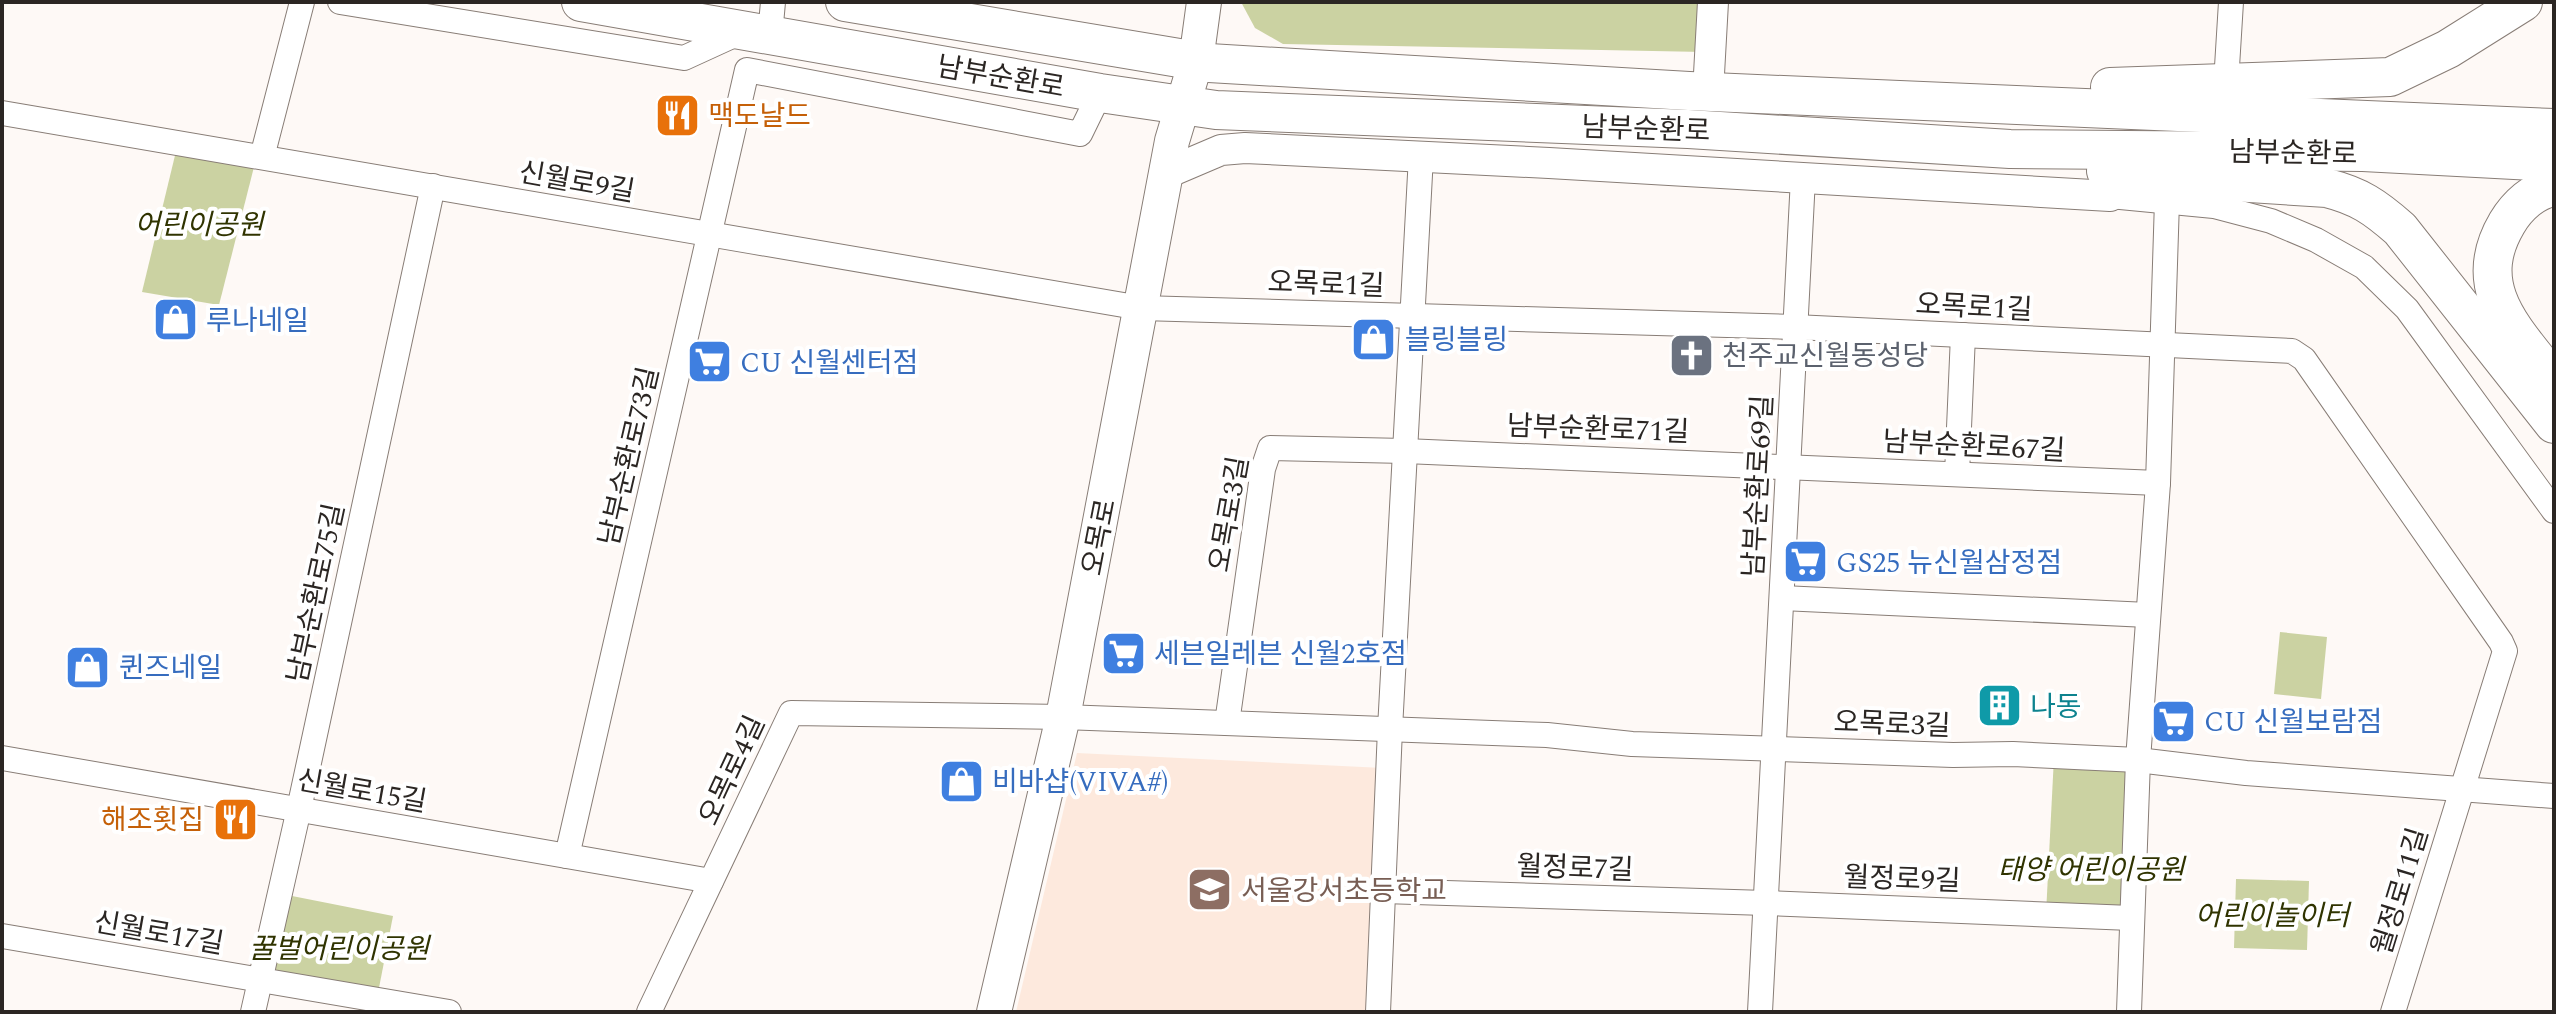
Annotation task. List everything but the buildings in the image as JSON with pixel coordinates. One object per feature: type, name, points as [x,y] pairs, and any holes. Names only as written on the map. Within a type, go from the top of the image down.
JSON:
[{"type":"main road","name":"남부순환로","points":[[581,2],[762,23],[1100,93],[1216,110],[1688,129],[2010,149],[2363,152],[2554,162]]},
{"type":"main road","name":"남부순환로","points":[[845,2],[1196,61],[1708,92],[2554,128]]},
{"type":"main road","name":"오목로","points":[[994,1012],[1063,717],[1172,141],[1196,61],[1204,2]]},
{"type":"main road","points":[[1816,97],[2390,77],[2448,49],[2523,2]]},
{"type":"main road","points":[[2010,149],[2111,184],[2327,188],[2351,194],[2376,208],[2400,229],[2554,424]]},
{"type":"main road","points":[[2554,187],[2544,188],[2516,208],[2499,236],[2493,263],[2493,290],[2504,315],[2554,381]]},
{"type":"street","points":[[262,157],[302,2]]},
{"type":"street","points":[[340,2],[684,58],[762,23]]},
{"type":"street","points":[[1708,92],[1713,2]]},
{"type":"street","points":[[2226,83],[2231,2]]},
{"type":"street","name":"남부순환로73길","points":[[567,856],[747,70],[1080,134],[1100,93]]},
{"type":"street","name":"신월로9길","points":[[2,113],[1141,308]]},
{"type":"street","name":"남부순환로","points":[[1167,173],[1221,150],[1245,148],[1803,178],[2111,184]]},
{"type":"street","points":[[1378,1012],[1421,156]]},
{"type":"street","name":"남부순환로69길","points":[[1774,749],[1803,178]]},
{"type":"street","points":[[2111,184],[2167,201],[2214,206],[2271,221],[2316,240],[2364,267],[2407,309],[2554,511]]},
{"type":"street","name":"남부순환로75길","points":[[253,1012],[433,186]]},
{"type":"street","points":[[2129,1012],[2138,760],[2158,483],[2167,201]]},
{"type":"street","name":"오목로1길","points":[[1141,308],[1795,327],[2286,350],[2301,356],[2505,651],[2463,788]]},
{"type":"street","points":[[1957,474],[1963,335]]},
{"type":"street","name":"오목로3길","points":[[1227,723],[1263,469],[1270,448],[1405,451]]},
{"type":"street","name":"남부순환로71길","points":[[1405,451],[1788,466]]},
{"type":"street","name":"남부순환로67길","points":[[1788,466],[2158,483]]},
{"type":"street","points":[[1782,598],[2148,615]]},
{"type":"street","name":"오목로4길","points":[[649,1012],[791,713],[1063,717]]},
{"type":"street","name":"오목로3길","points":[[1063,717],[1547,735],[1632,744],[2138,760],[2246,773],[2554,796]]},
{"type":"street","points":[[1760,1012],[1774,749]]},
{"type":"street","name":"신월로15길","points":[[2,758],[711,881]]},
{"type":"street","name":"월정로11길","points":[[2393,1012],[2463,788]]},
{"type":"street","name":"월정로7길","points":[[1383,891],[1766,903]]},
{"type":"street","name":"월정로9길","points":[[1766,903],[2131,918]]},
{"type":"street","name":"신월로17길","points":[[2,936],[449,1012]]},
{"type":"shaded area","name":"서울강서초등학교","points":[[1077,753],[1383,768],[1368,1012],[1016,1012]]},
{"type":"green space","points":[[1241,2],[1706,2],[1704,52],[1283,44],[1255,28]]},
{"type":"green space","name":"어린이공원","points":[[178,143],[256,159],[219,305],[142,292]]},
{"type":"green space","points":[[2280,632],[2327,637],[2321,699],[2274,694]]},
{"type":"green space","name":"태양 어린이공원","points":[[2054,757],[2138,760],[2131,918],[2046,914]]},
{"type":"green space","name":"어린이놀이터","points":[[2236,879],[2309,881],[2307,950],[2234,948]]},
{"type":"green space","name":"꿀벌어린이공원","points":[[282,894],[393,916],[377,998],[265,977]]},
{"type":"place","name":"맥도날드","points":[[677,115]]},
{"type":"place","name":"루나네일","points":[[175,320]]},
{"type":"place","name":"블링블링","points":[[1374,339]]},
{"type":"place","name":"천주교신월동성당","points":[[1691,355]]},
{"type":"place","name":"CU 신월센터점","points":[[709,362]]},
{"type":"place","name":"GS25 뉴신월삼정점","points":[[1805,562]]},
{"type":"place","name":"세븐일레븐 신월2호점","points":[[1123,653]]},
{"type":"place","name":"퀸즈네일","points":[[88,667]]},
{"type":"place","name":"나동","points":[[1999,706]]},
{"type":"place","name":"CU 신월보람점","points":[[2173,721]]},
{"type":"place","name":"비바샵(VIVA#)","points":[[961,781]]},
{"type":"place","name":"해조횟집","points":[[235,819]]},
{"type":"place","name":"서울강서초등학교","points":[[1210,890]]}]
